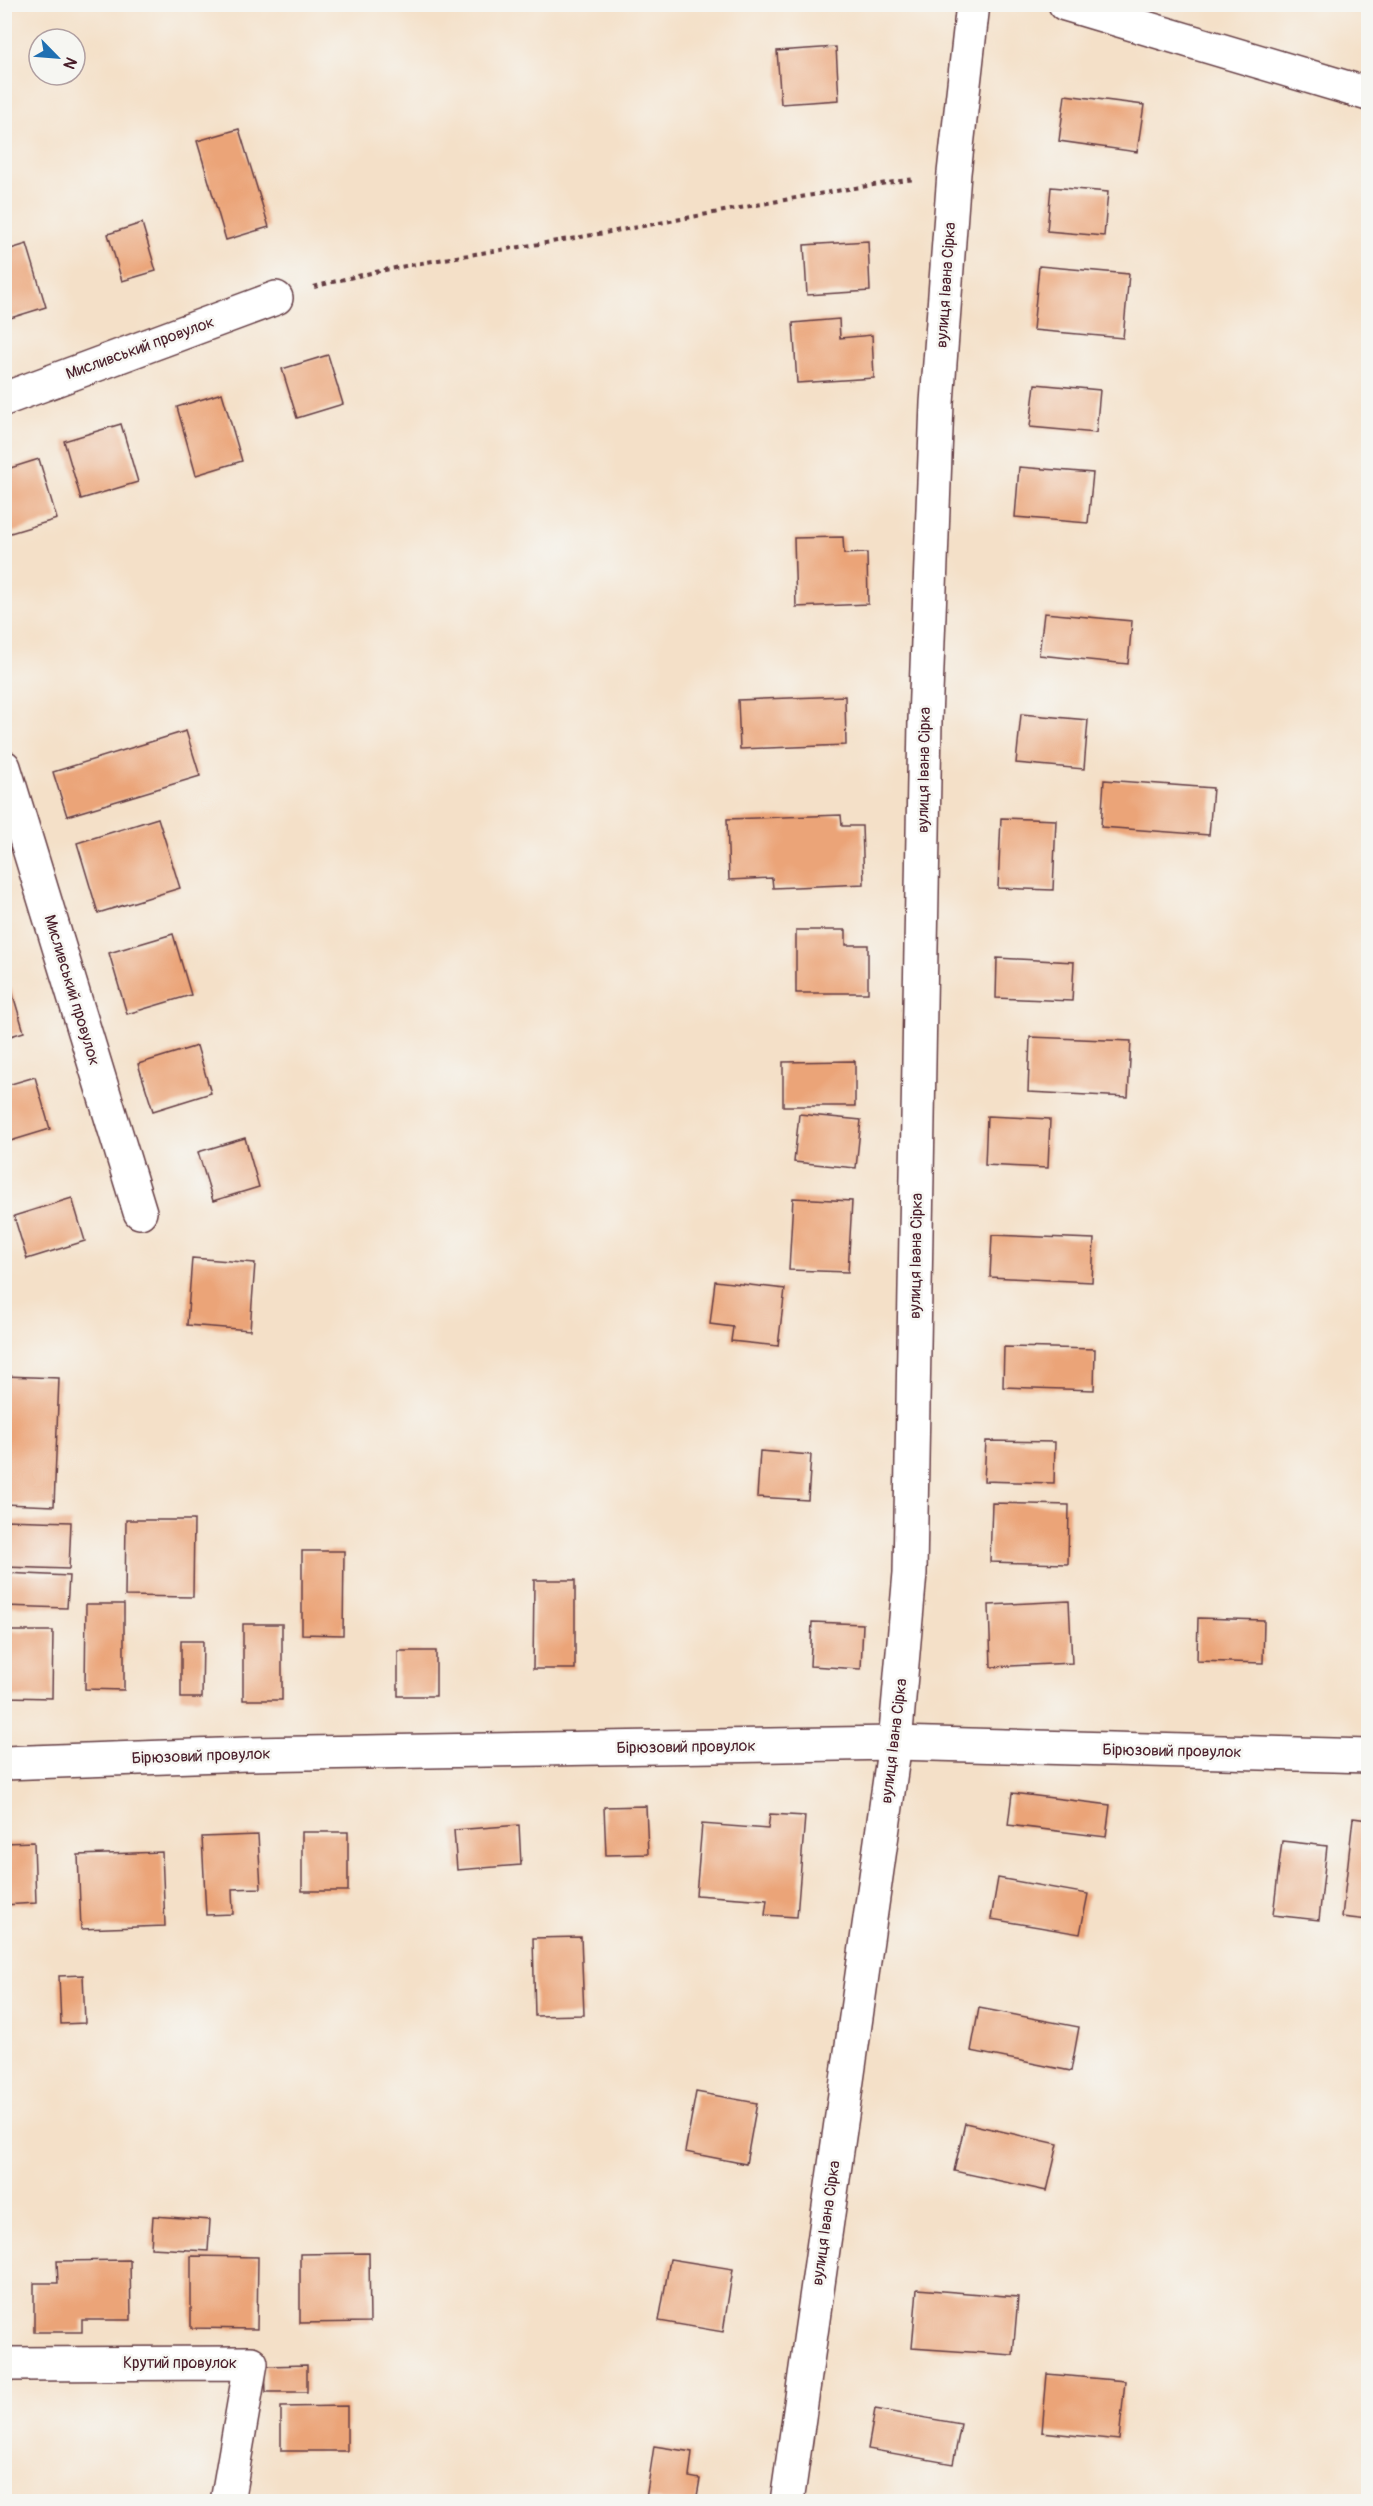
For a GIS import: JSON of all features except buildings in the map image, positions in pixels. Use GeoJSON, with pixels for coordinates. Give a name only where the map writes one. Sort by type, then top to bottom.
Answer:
{"type":"FeatureCollection","features":[{"type":"Feature","properties":{"kind":"street","name":"вулиця Івана Сірка"},"geometry":{"type":"LineString","coordinates":[[788,2502],[895,1743],[910,1573],[925,732],[933,497],[937,403],[954,173],[973,4]]}},
{"type":"Feature","properties":{"kind":"street"},"geometry":{"type":"LineString","coordinates":[[1065,4],[1368,94]]}},
{"type":"Feature","properties":{"kind":"street","name":"Мисливський провулок"},"geometry":{"type":"LineString","coordinates":[[4,399],[276,298]]}},
{"type":"Feature","properties":{"kind":"street","name":"Мисливський провулок"},"geometry":{"type":"LineString","coordinates":[[4,767],[140,1212]]}},
{"type":"Feature","properties":{"kind":"street","name":"Бірюзовий провулок"},"geometry":{"type":"LineString","coordinates":[[4,1763],[247,1754],[895,1743],[1368,1756]]}},
{"type":"Feature","properties":{"kind":"street","name":"Крутий провулок"},"geometry":{"type":"LineString","coordinates":[[4,2364],[250,2363],[227,2502]]}},
{"type":"Feature","properties":{"kind":"path"},"geometry":{"type":"LineString","coordinates":[[276,298],[324,284],[454,257],[586,236],[853,188],[954,173]]}}]}
